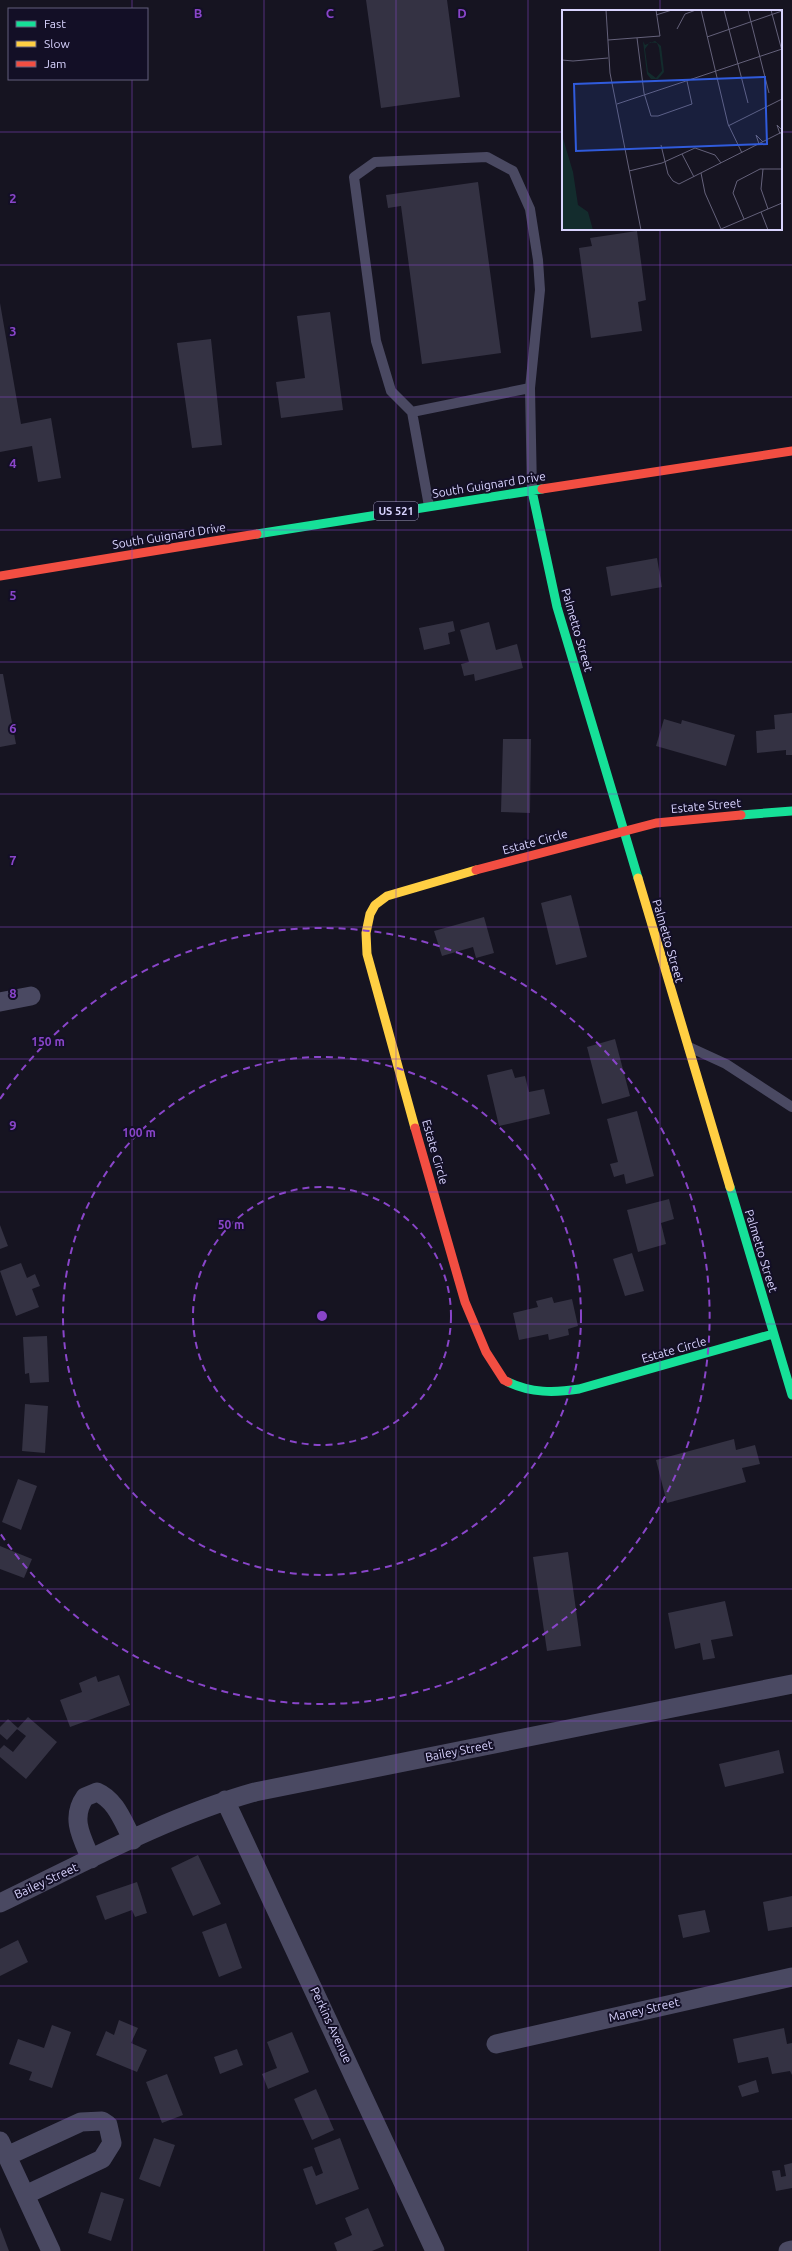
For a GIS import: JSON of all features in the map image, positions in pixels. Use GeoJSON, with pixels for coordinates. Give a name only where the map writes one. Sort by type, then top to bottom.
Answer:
{"type":"FeatureCollection","features":[{"type":"Feature","properties":{"kind":"main road","name":"South Guignard Drive"},"geometry":{"type":"LineString","coordinates":[[0,576],[429,506],[792,451]]}},
{"type":"Feature","properties":{"kind":"main road","name":"Palmetto Street"},"geometry":{"type":"LineString","coordinates":[[532,491],[557,607],[792,1395]]}},
{"type":"Feature","properties":{"kind":"main road","name":"Estate Street"},"geometry":{"type":"LineString","coordinates":[[623,831],[656,823],[792,811]]}},
{"type":"Feature","properties":{"kind":"main road","name":"Estate Circle"},"geometry":{"type":"LineString","coordinates":[[623,831],[392,894],[382,898],[374,908],[369,920],[365,932],[371,973],[465,1302],[486,1352],[496,1369],[504,1380],[524,1390],[562,1392],[579,1389],[773,1334]]}},
{"type":"Feature","properties":{"kind":"street"},"geometry":{"type":"LineString","coordinates":[[0,1002],[31,996]]}},
{"type":"Feature","properties":{"kind":"street","name":"Bailey Street"},"geometry":{"type":"LineString","coordinates":[[0,1903],[133,1840],[225,1800],[271,1789],[792,1684]]}},
{"type":"Feature","properties":{"kind":"street","name":"Bailey Street"},"geometry":{"type":"LineString","coordinates":[[92,1859],[78,1823],[78,1810],[85,1797],[97,1792],[107,1796],[133,1840]]}},
{"type":"Feature","properties":{"kind":"street","name":"Perkins Avenue"},"geometry":{"type":"LineString","coordinates":[[225,1800],[435,2251]]}},
{"type":"Feature","properties":{"kind":"street","name":"Maney Street"},"geometry":{"type":"LineString","coordinates":[[496,2044],[792,1977]]}},
{"type":"Feature","properties":{"kind":"street"},"geometry":{"type":"LineString","coordinates":[[25,2195],[102,2159],[112,2143],[108,2125],[102,2121],[81,2122],[4,2149],[25,2195],[51,2251]]}},
{"type":"Feature","properties":{"kind":"street"},"geometry":{"type":"LineString","coordinates":[[788,2251],[792,2250]]}},
{"type":"Feature","properties":{"kind":"lane"},"geometry":{"type":"LineString","coordinates":[[429,506],[412,412],[391,391],[376,341],[354,177],[376,162],[487,157],[513,171],[530,209],[538,260],[540,290],[530,388],[532,491]]}},
{"type":"Feature","properties":{"kind":"lane"},"geometry":{"type":"LineString","coordinates":[[412,412],[530,388]]}},
{"type":"Feature","properties":{"kind":"lane"},"geometry":{"type":"LineString","coordinates":[[687,1046],[726,1064],[792,1107]]}},
{"type":"Feature","properties":{"kind":"building"},"geometry":{"type":"Polygon","coordinates":[[[366,0],[447,0],[460,97],[381,108],[366,0]]]}},
{"type":"Feature","properties":{"kind":"building"},"geometry":{"type":"Polygon","coordinates":[[[478,182],[501,353],[422,364],[401,206],[388,208],[386,195],[478,182]]]}},
{"type":"Feature","properties":{"kind":"building"},"geometry":{"type":"Polygon","coordinates":[[[637,231],[646,300],[638,302],[642,331],[591,338],[579,248],[592,246],[590,238],[637,231]]]}},
{"type":"Feature","properties":{"kind":"building"},"geometry":{"type":"Polygon","coordinates":[[[0,303],[21,424],[51,418],[61,478],[38,482],[32,446],[0,452],[0,303]]]}},
{"type":"Feature","properties":{"kind":"building"},"geometry":{"type":"Polygon","coordinates":[[[330,312],[343,410],[281,418],[276,382],[305,378],[297,316],[330,312]]]}},
{"type":"Feature","properties":{"kind":"building"},"geometry":{"type":"Polygon","coordinates":[[[211,339],[222,445],[192,448],[177,343],[211,339]]]}},
{"type":"Feature","properties":{"kind":"building"},"geometry":{"type":"Polygon","coordinates":[[[657,558],[662,587],[611,596],[606,567],[657,558]]]}},
{"type":"Feature","properties":{"kind":"building"},"geometry":{"type":"Polygon","coordinates":[[[453,621],[455,631],[448,633],[450,644],[424,650],[419,628],[453,621]]]}},
{"type":"Feature","properties":{"kind":"building"},"geometry":{"type":"Polygon","coordinates":[[[489,622],[496,650],[517,644],[523,668],[475,681],[474,674],[464,676],[461,664],[469,662],[460,630],[489,622]]]}},
{"type":"Feature","properties":{"kind":"building"},"geometry":{"type":"Polygon","coordinates":[[[0,674],[3,674],[16,744],[0,747],[0,674]]]}},
{"type":"Feature","properties":{"kind":"building"},"geometry":{"type":"Polygon","coordinates":[[[792,713],[792,755],[786,755],[786,750],[757,753],[756,731],[775,729],[774,715],[792,713]]]}},
{"type":"Feature","properties":{"kind":"building"},"geometry":{"type":"Polygon","coordinates":[[[664,719],[681,724],[682,720],[735,735],[726,766],[656,746],[664,719]]]}},
{"type":"Feature","properties":{"kind":"building"},"geometry":{"type":"Polygon","coordinates":[[[503,739],[531,739],[530,813],[501,812],[503,739]]]}},
{"type":"Feature","properties":{"kind":"building"},"geometry":{"type":"Polygon","coordinates":[[[571,895],[587,957],[556,965],[541,903],[571,895]]]}},
{"type":"Feature","properties":{"kind":"building"},"geometry":{"type":"Polygon","coordinates":[[[484,917],[494,953],[476,958],[473,947],[442,956],[434,931],[484,917]]]}},
{"type":"Feature","properties":{"kind":"building"},"geometry":{"type":"Polygon","coordinates":[[[615,1039],[630,1096],[602,1104],[587,1047],[615,1039]]]}},
{"type":"Feature","properties":{"kind":"building"},"geometry":{"type":"Polygon","coordinates":[[[512,1069],[515,1078],[525,1076],[529,1092],[544,1089],[550,1114],[499,1126],[487,1075],[512,1069]]]}},
{"type":"Feature","properties":{"kind":"building"},"geometry":{"type":"Polygon","coordinates":[[[637,1111],[654,1176],[626,1184],[624,1174],[614,1177],[610,1164],[618,1162],[607,1119],[637,1111]]]}},
{"type":"Feature","properties":{"kind":"building"},"geometry":{"type":"Polygon","coordinates":[[[669,1199],[674,1219],[661,1223],[666,1244],[638,1252],[627,1210],[669,1199]]]}},
{"type":"Feature","properties":{"kind":"building"},"geometry":{"type":"Polygon","coordinates":[[[0,1225],[8,1246],[0,1249],[0,1225]]]}},
{"type":"Feature","properties":{"kind":"building"},"geometry":{"type":"Polygon","coordinates":[[[632,1253],[644,1291],[625,1296],[613,1259],[632,1253]]]}},
{"type":"Feature","properties":{"kind":"building"},"geometry":{"type":"Polygon","coordinates":[[[21,1263],[27,1278],[35,1274],[40,1286],[32,1289],[39,1307],[16,1316],[0,1271],[21,1263]]]}},
{"type":"Feature","properties":{"kind":"building"},"geometry":{"type":"Polygon","coordinates":[[[552,1297],[554,1303],[572,1299],[578,1326],[568,1329],[569,1335],[549,1340],[548,1334],[519,1340],[513,1313],[538,1307],[536,1301],[552,1297]]]}},
{"type":"Feature","properties":{"kind":"building"},"geometry":{"type":"Polygon","coordinates":[[[47,1336],[49,1382],[30,1383],[29,1373],[25,1374],[23,1337],[47,1336]]]}},
{"type":"Feature","properties":{"kind":"building"},"geometry":{"type":"Polygon","coordinates":[[[25,1404],[48,1406],[45,1453],[22,1451],[25,1404]]]}},
{"type":"Feature","properties":{"kind":"building"},"geometry":{"type":"Polygon","coordinates":[[[734,1439],[736,1450],[755,1445],[760,1464],[742,1468],[746,1482],[667,1503],[656,1460],[734,1439]]]}},
{"type":"Feature","properties":{"kind":"building"},"geometry":{"type":"Polygon","coordinates":[[[18,1479],[37,1486],[21,1530],[2,1522],[18,1479]]]}},
{"type":"Feature","properties":{"kind":"building"},"geometry":{"type":"Polygon","coordinates":[[[0,1546],[32,1559],[24,1578],[0,1569],[0,1546]]]}},
{"type":"Feature","properties":{"kind":"building"},"geometry":{"type":"Polygon","coordinates":[[[568,1552],[581,1646],[547,1651],[533,1557],[568,1552]]]}},
{"type":"Feature","properties":{"kind":"building"},"geometry":{"type":"Polygon","coordinates":[[[725,1601],[733,1636],[711,1640],[715,1658],[703,1660],[700,1643],[675,1649],[668,1613],[725,1601]]]}},
{"type":"Feature","properties":{"kind":"building"},"geometry":{"type":"Polygon","coordinates":[[[119,1675],[130,1705],[70,1727],[60,1700],[82,1692],[79,1683],[96,1676],[98,1682],[119,1675]]]}},
{"type":"Feature","properties":{"kind":"building"},"geometry":{"type":"Polygon","coordinates":[[[28,1717],[57,1742],[26,1779],[0,1757],[0,1749],[4,1745],[13,1752],[26,1736],[17,1729],[28,1717]]]}},
{"type":"Feature","properties":{"kind":"building"},"geometry":{"type":"Polygon","coordinates":[[[8,1719],[18,1728],[7,1740],[0,1734],[0,1727],[8,1719]]]}},
{"type":"Feature","properties":{"kind":"building"},"geometry":{"type":"Polygon","coordinates":[[[779,1750],[784,1773],[725,1787],[719,1764],[779,1750]]]}},
{"type":"Feature","properties":{"kind":"building"},"geometry":{"type":"Polygon","coordinates":[[[198,1855],[221,1904],[193,1916],[171,1868],[198,1855]]]}},
{"type":"Feature","properties":{"kind":"building"},"geometry":{"type":"Polygon","coordinates":[[[137,1882],[147,1913],[135,1917],[132,1910],[105,1920],[96,1896],[137,1882]]]}},
{"type":"Feature","properties":{"kind":"building"},"geometry":{"type":"Polygon","coordinates":[[[792,1896],[792,1927],[768,1931],[763,1902],[792,1896]]]}},
{"type":"Feature","properties":{"kind":"building"},"geometry":{"type":"Polygon","coordinates":[[[705,1910],[710,1932],[683,1938],[678,1915],[705,1910]]]}},
{"type":"Feature","properties":{"kind":"building"},"geometry":{"type":"Polygon","coordinates":[[[226,1923],[242,1968],[219,1977],[202,1932],[226,1923]]]}},
{"type":"Feature","properties":{"kind":"building"},"geometry":{"type":"Polygon","coordinates":[[[18,1940],[28,1962],[0,1976],[0,1949],[18,1940]]]}},
{"type":"Feature","properties":{"kind":"building"},"geometry":{"type":"Polygon","coordinates":[[[119,2020],[138,2028],[131,2043],[147,2050],[137,2072],[96,2055],[106,2031],[114,2035],[119,2020]]]}},
{"type":"Feature","properties":{"kind":"building"},"geometry":{"type":"Polygon","coordinates":[[[52,2025],[71,2032],[52,2088],[29,2080],[32,2072],[9,2064],[18,2039],[44,2048],[52,2025]]]}},
{"type":"Feature","properties":{"kind":"building"},"geometry":{"type":"Polygon","coordinates":[[[784,2028],[787,2044],[792,2043],[792,2075],[790,2071],[772,2074],[768,2057],[738,2063],[733,2039],[784,2028]]]}},
{"type":"Feature","properties":{"kind":"building"},"geometry":{"type":"Polygon","coordinates":[[[292,2032],[309,2072],[268,2089],[262,2074],[277,2068],[267,2042],[292,2032]]]}},
{"type":"Feature","properties":{"kind":"building"},"geometry":{"type":"Polygon","coordinates":[[[237,2049],[243,2065],[220,2074],[214,2057],[237,2049]]]}},
{"type":"Feature","properties":{"kind":"building"},"geometry":{"type":"Polygon","coordinates":[[[167,2074],[183,2115],[162,2123],[146,2082],[167,2074]]]}},
{"type":"Feature","properties":{"kind":"building"},"geometry":{"type":"Polygon","coordinates":[[[756,2080],[759,2092],[742,2097],[738,2086],[756,2080]]]}},
{"type":"Feature","properties":{"kind":"building"},"geometry":{"type":"Polygon","coordinates":[[[316,2089],[334,2130],[312,2140],[294,2099],[316,2089]]]}},
{"type":"Feature","properties":{"kind":"building"},"geometry":{"type":"Polygon","coordinates":[[[154,2138],[175,2145],[160,2187],[139,2179],[154,2138]]]}},
{"type":"Feature","properties":{"kind":"building"},"geometry":{"type":"Polygon","coordinates":[[[340,2138],[359,2189],[316,2205],[303,2169],[312,2166],[316,2176],[323,2173],[314,2148],[340,2138]]]}},
{"type":"Feature","properties":{"kind":"building"},"geometry":{"type":"Polygon","coordinates":[[[792,2163],[792,2188],[776,2191],[772,2171],[780,2170],[781,2177],[786,2176],[784,2165],[792,2163]]]}},
{"type":"Feature","properties":{"kind":"building"},"geometry":{"type":"Polygon","coordinates":[[[101,2192],[124,2199],[111,2241],[88,2233],[101,2192]]]}},
{"type":"Feature","properties":{"kind":"building"},"geometry":{"type":"Polygon","coordinates":[[[368,2208],[384,2246],[372,2251],[337,2251],[334,2243],[352,2235],[345,2218],[368,2208]]]}},
{"type":"Feature","properties":{"kind":"building"},"geometry":{"type":"Polygon","coordinates":[[[0,2227],[9,2251],[0,2251],[0,2227]]]}},
{"type":"Feature","properties":{"kind":"traffic: fast"},"geometry":{"type":"LineString","coordinates":[[257,534],[542,489]]}},
{"type":"Feature","properties":{"kind":"traffic: fast"},"geometry":{"type":"LineString","coordinates":[[532,491],[557,607],[638,878]]}},
{"type":"Feature","properties":{"kind":"traffic: fast"},"geometry":{"type":"LineString","coordinates":[[741,815],[792,811]]}},
{"type":"Feature","properties":{"kind":"traffic: fast"},"geometry":{"type":"LineString","coordinates":[[730,1187],[792,1395]]}},
{"type":"Feature","properties":{"kind":"traffic: fast"},"geometry":{"type":"LineString","coordinates":[[508,1382],[517,1386],[543,1391],[579,1389],[773,1334]]}},
{"type":"Feature","properties":{"kind":"traffic: slow"},"geometry":{"type":"LineString","coordinates":[[415,1128],[367,954],[366,933],[370,914],[375,905],[387,896],[476,870]]}},
{"type":"Feature","properties":{"kind":"traffic: slow"},"geometry":{"type":"LineString","coordinates":[[638,878],[730,1187]]}},
{"type":"Feature","properties":{"kind":"traffic: jam"},"geometry":{"type":"LineString","coordinates":[[542,489],[792,451]]}},
{"type":"Feature","properties":{"kind":"traffic: jam"},"geometry":{"type":"LineString","coordinates":[[0,576],[257,534]]}},
{"type":"Feature","properties":{"kind":"traffic: jam"},"geometry":{"type":"LineString","coordinates":[[476,870],[656,823],[741,815]]}},
{"type":"Feature","properties":{"kind":"traffic: jam"},"geometry":{"type":"LineString","coordinates":[[415,1128],[465,1302],[486,1352],[504,1380],[508,1382]]}}]}
